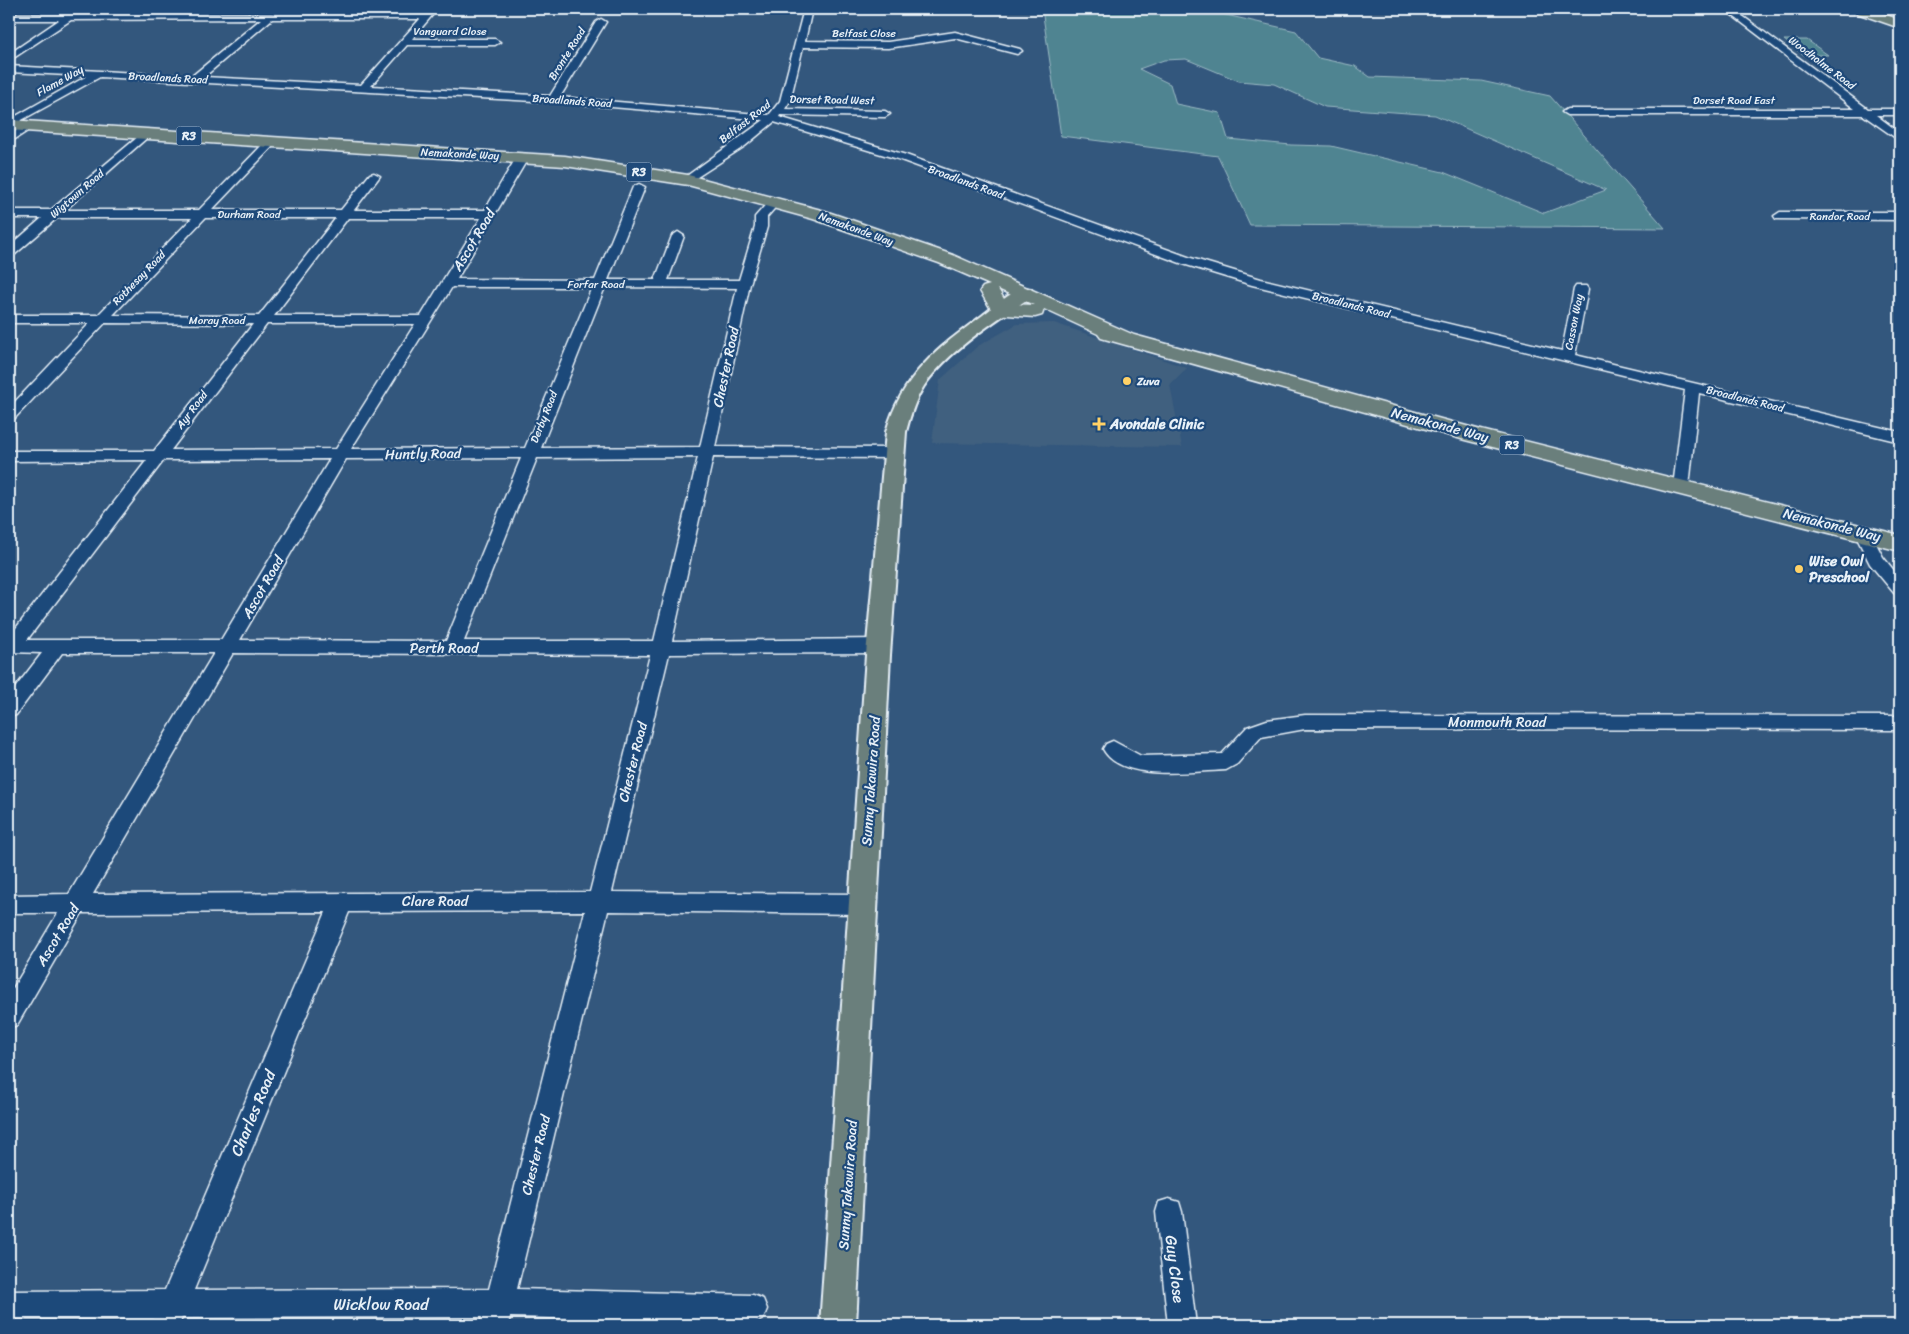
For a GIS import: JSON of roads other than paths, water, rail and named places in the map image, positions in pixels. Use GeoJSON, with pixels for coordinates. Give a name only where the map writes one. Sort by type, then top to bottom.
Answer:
{"type":"FeatureCollection","features":[{"type":"Feature","properties":{"kind":"highway"},"geometry":{"type":"LineString","coordinates":[[1859,9],[1900,24]]}},
{"type":"Feature","properties":{"kind":"highway","name":"Nemakonde Way"},"geometry":{"type":"LineString","coordinates":[[9,125],[522,158],[592,164],[688,180],[774,202],[946,260],[1007,299],[1127,339]]}},
{"type":"Feature","properties":{"kind":"highway","name":"Nemakonde Way"},"geometry":{"type":"LineString","coordinates":[[901,245],[929,262],[1007,299],[1035,311],[1091,330],[1473,434],[1900,543]]}},
{"type":"Feature","properties":{"kind":"main road","name":"Sunny Takawira Road"},"geometry":{"type":"LineString","coordinates":[[838,1325],[855,1080],[862,904],[894,453],[899,416],[913,386],[926,370],[1007,299]]}},
{"type":"Feature","properties":{"kind":"street"},"geometry":{"type":"LineString","coordinates":[[364,88],[434,9]]}},
{"type":"Feature","properties":{"kind":"street","name":"Belfast Road"},"geometry":{"type":"LineString","coordinates":[[688,180],[762,127],[775,115],[785,101],[808,9]]}},
{"type":"Feature","properties":{"kind":"street","name":"Woodholme Road"},"geometry":{"type":"LineString","coordinates":[[1728,9],[1900,138]]}},
{"type":"Feature","properties":{"kind":"street"},"geometry":{"type":"LineString","coordinates":[[9,17],[427,16]]}},
{"type":"Feature","properties":{"kind":"street"},"geometry":{"type":"LineString","coordinates":[[9,58],[69,17]]}},
{"type":"Feature","properties":{"kind":"street"},"geometry":{"type":"LineString","coordinates":[[194,79],[270,17]]}},
{"type":"Feature","properties":{"kind":"street","name":"Bronte Road"},"geometry":{"type":"LineString","coordinates":[[553,99],[601,22]]}},
{"type":"Feature","properties":{"kind":"street","name":"Belfast Close"},"geometry":{"type":"LineString","coordinates":[[798,44],[888,45],[955,35],[1017,50]]}},
{"type":"Feature","properties":{"kind":"street","name":"Vanguard Close"},"geometry":{"type":"LineString","coordinates":[[404,42],[496,42]]}},
{"type":"Feature","properties":{"kind":"street","name":"Broadlands Road"},"geometry":{"type":"LineString","coordinates":[[9,69],[553,99],[775,115],[790,125],[902,157],[1088,227],[1204,266],[1322,298],[1900,437]]}},
{"type":"Feature","properties":{"kind":"street","name":"Flame Way"},"geometry":{"type":"LineString","coordinates":[[9,125],[98,74]]}},
{"type":"Feature","properties":{"kind":"street","name":"Dorset Road East"},"geometry":{"type":"LineString","coordinates":[[1567,112],[1900,112]]}},
{"type":"Feature","properties":{"kind":"street","name":"Dorset Road West"},"geometry":{"type":"LineString","coordinates":[[775,115],[885,114]]}},
{"type":"Feature","properties":{"kind":"street"},"geometry":{"type":"LineString","coordinates":[[9,140],[28,126]]}},
{"type":"Feature","properties":{"kind":"street","name":"Wigtown Road"},"geometry":{"type":"LineString","coordinates":[[9,253],[145,134]]}},
{"type":"Feature","properties":{"kind":"street","name":"Rothesay Road"},"geometry":{"type":"LineString","coordinates":[[9,416],[200,214],[271,142]]}},
{"type":"Feature","properties":{"kind":"street","name":"Ascot Road"},"geometry":{"type":"LineString","coordinates":[[9,1018],[340,455],[448,283],[522,158]]}},
{"type":"Feature","properties":{"kind":"street","name":"Ayr Road"},"geometry":{"type":"LineString","coordinates":[[10,646],[374,176]]}},
{"type":"Feature","properties":{"kind":"street","name":"Derby Road"},"geometry":{"type":"LineString","coordinates":[[452,648],[529,453],[639,187]]}},
{"type":"Feature","properties":{"kind":"street","name":"Chester Road"},"geometry":{"type":"LineString","coordinates":[[497,1314],[661,648],[744,284],[761,227],[761,217],[774,202]]}},
{"type":"Feature","properties":{"kind":"street","name":"Durham Road"},"geometry":{"type":"LineString","coordinates":[[9,214],[490,214]]}},
{"type":"Feature","properties":{"kind":"street","name":"Randor Road"},"geometry":{"type":"LineString","coordinates":[[1780,216],[1900,216]]}},
{"type":"Feature","properties":{"kind":"street"},"geometry":{"type":"LineString","coordinates":[[660,284],[678,236]]}},
{"type":"Feature","properties":{"kind":"street","name":"Forfar Road"},"geometry":{"type":"LineString","coordinates":[[448,283],[744,284]]}},
{"type":"Feature","properties":{"kind":"street","name":"Casson Way"},"geometry":{"type":"LineString","coordinates":[[1568,356],[1581,289]]}},
{"type":"Feature","properties":{"kind":"street","name":"Moray Road"},"geometry":{"type":"LineString","coordinates":[[9,319],[424,320]]}},
{"type":"Feature","properties":{"kind":"street"},"geometry":{"type":"LineString","coordinates":[[1681,487],[1693,386]]}},
{"type":"Feature","properties":{"kind":"street","name":"Huntly Road"},"geometry":{"type":"LineString","coordinates":[[9,456],[707,452],[894,453]]}},
{"type":"Feature","properties":{"kind":"street"},"geometry":{"type":"LineString","coordinates":[[1862,532],[1876,560],[1900,589]]}},
{"type":"Feature","properties":{"kind":"street","name":"Perth Road"},"geometry":{"type":"LineString","coordinates":[[10,646],[661,648],[880,646]]}},
{"type":"Feature","properties":{"kind":"street"},"geometry":{"type":"LineString","coordinates":[[9,710],[56,647]]}},
{"type":"Feature","properties":{"kind":"street","name":"Monmouth Road"},"geometry":{"type":"LineString","coordinates":[[1113,749],[1131,761],[1141,764],[1226,762],[1235,756],[1252,733],[1278,726],[1305,722],[1900,723]]}},
{"type":"Feature","properties":{"kind":"street","name":"Clare Road"},"geometry":{"type":"LineString","coordinates":[[9,904],[598,901],[862,904]]}},
{"type":"Feature","properties":{"kind":"street","name":"Charles Road"},"geometry":{"type":"LineString","coordinates":[[169,1315],[342,902]]}},
{"type":"Feature","properties":{"kind":"street","name":"Guy Close"},"geometry":{"type":"LineString","coordinates":[[1168,1212],[1182,1325]]}},
{"type":"Feature","properties":{"kind":"street","name":"Wicklow Road"},"geometry":{"type":"LineString","coordinates":[[9,1305],[169,1315],[737,1314]]}},
{"type":"Feature","properties":{"kind":"place","name":"Zuva"},"geometry":{"type":"Point","coordinates":[1127,381]}},
{"type":"Feature","properties":{"kind":"place","name":"Avondale Clinic"},"geometry":{"type":"Point","coordinates":[1099,424]}},
{"type":"Feature","properties":{"kind":"place","name":"Wise Owl Preschool"},"geometry":{"type":"Point","coordinates":[1799,569]}}]}
